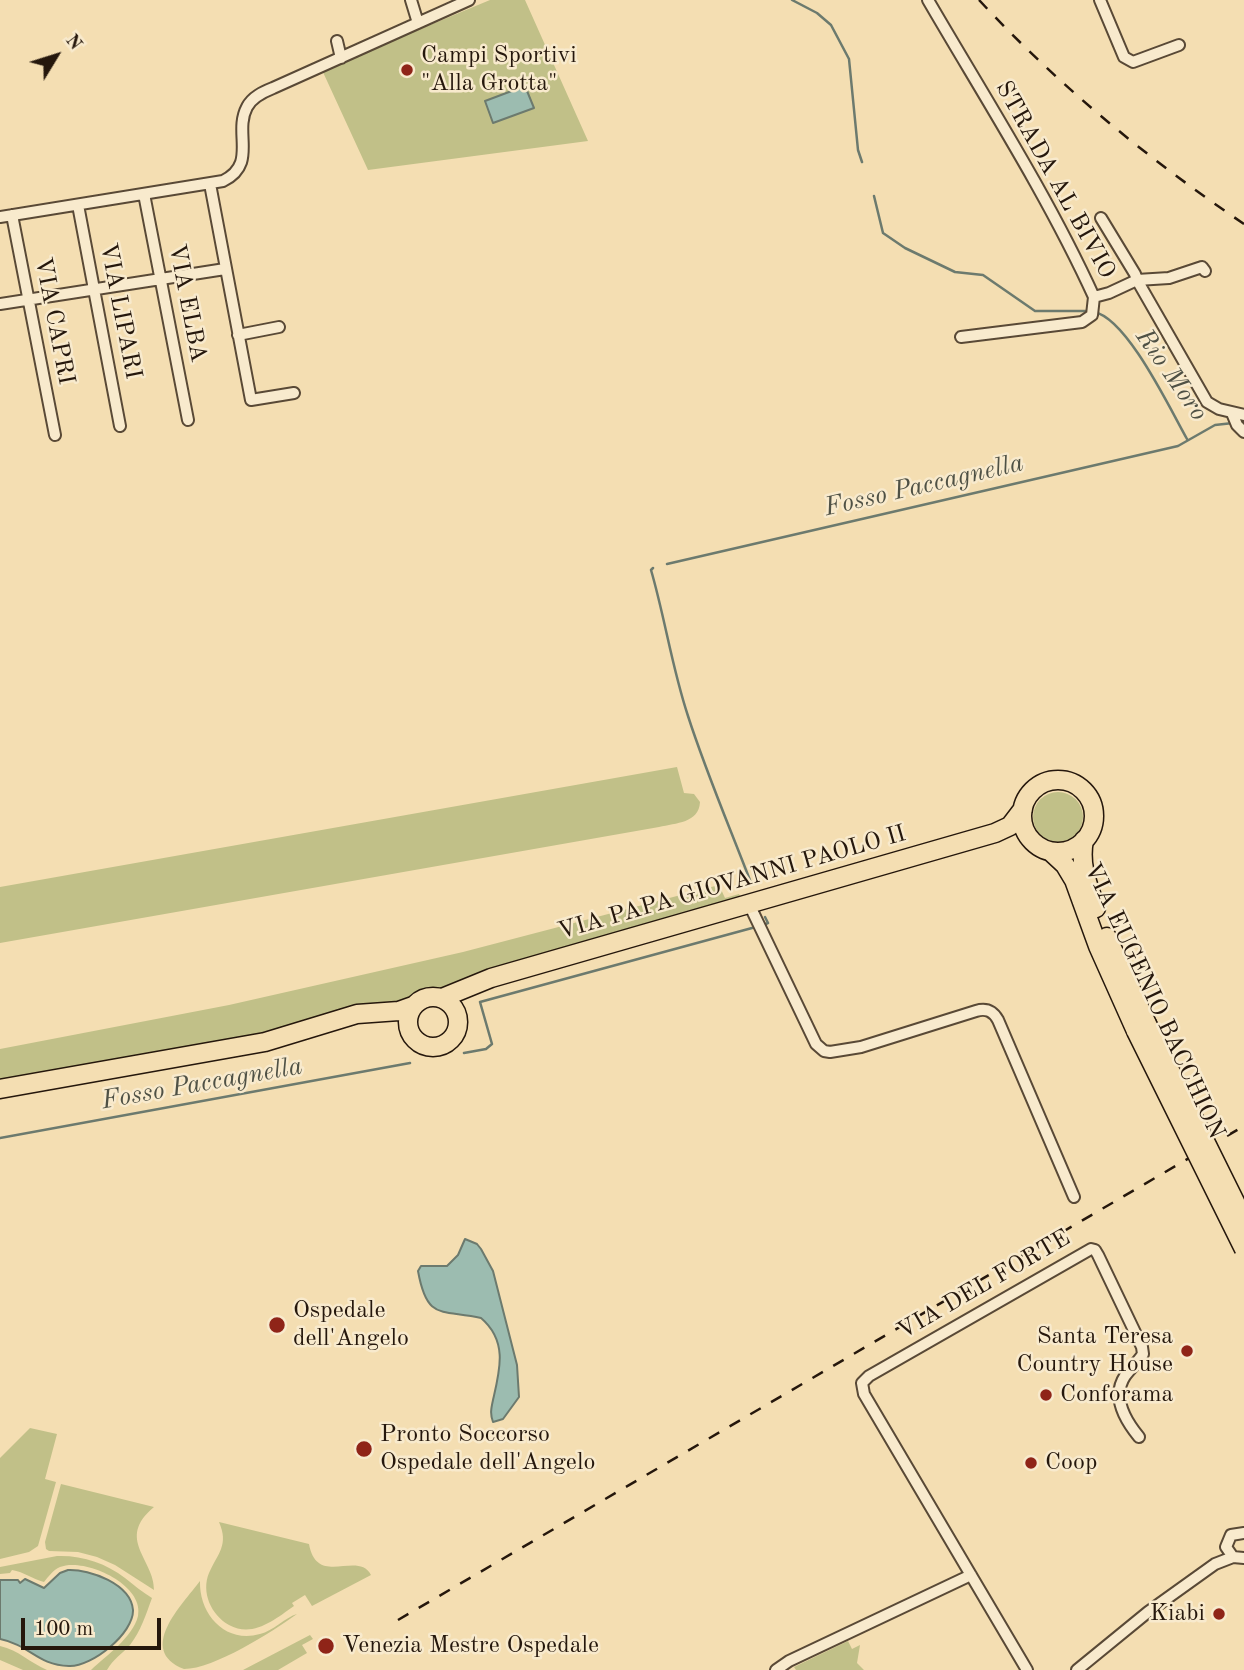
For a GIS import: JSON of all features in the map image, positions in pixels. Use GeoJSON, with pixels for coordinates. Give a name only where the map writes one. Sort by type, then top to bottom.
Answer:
{"type":"FeatureCollection","features":[{"type":"Feature","properties":{"kind":"main road"},"geometry":{"type":"LineString","coordinates":[[1056,780],[1072,783],[1086,795],[1093,808],[1093,822],[1084,841],[1070,850],[1051,852],[1032,841],[1024,827],[1023,809],[1031,793],[1042,784],[1056,780]]}},
{"type":"Feature","properties":{"kind":"main road","name":"VIA PAPA GIOVANNI PAOLO II"},"geometry":{"type":"LineString","coordinates":[[442,998],[482,981],[995,833],[1010,825],[1023,809]]}},
{"type":"Feature","properties":{"kind":"main road","name":"VIA PAPA GIOVANNI PAOLO II"},"geometry":{"type":"LineString","coordinates":[[995,833],[1010,834],[1032,841]]}},
{"type":"Feature","properties":{"kind":"main road","name":"VIA EUGENIO BACCHION"},"geometry":{"type":"LineString","coordinates":[[1084,841],[1082,866],[1142,1028],[1244,1249]]}},
{"type":"Feature","properties":{"kind":"main road","name":"VIA EUGENIO BACCHION"},"geometry":{"type":"LineString","coordinates":[[1051,852],[1065,865],[1074,880],[1098,946],[1244,1220]]}},
{"type":"Feature","properties":{"kind":"main road"},"geometry":{"type":"LineString","coordinates":[[383,1012],[395,1016],[414,1040],[422,1045],[439,1047],[450,1041],[455,1034],[462,1000],[482,981]]}},
{"type":"Feature","properties":{"kind":"main road"},"geometry":{"type":"LineString","coordinates":[[0,1089],[265,1042],[358,1014],[404,1010],[428,997],[442,998],[451,1004],[457,1016]]}},
{"type":"Feature","properties":{"kind":"main road"},"geometry":{"type":"LineString","coordinates":[[408,1030],[408,1016],[413,1006]]}},
{"type":"Feature","properties":{"kind":"street"},"geometry":{"type":"LineString","coordinates":[[411,0],[418,23]]}},
{"type":"Feature","properties":{"kind":"street"},"geometry":{"type":"LineString","coordinates":[[6,216],[210,184],[229,178],[240,165],[243,156],[244,115],[250,102],[262,93],[469,0]]}},
{"type":"Feature","properties":{"kind":"street","name":"STRADA AL BIVIO"},"geometry":{"type":"LineString","coordinates":[[928,0],[1040,191],[1075,256],[1093,306],[1109,293],[1137,280],[1203,397],[1238,420]]}},
{"type":"Feature","properties":{"kind":"street"},"geometry":{"type":"LineString","coordinates":[[1100,0],[1124,57],[1133,62],[1179,45]]}},
{"type":"Feature","properties":{"kind":"street"},"geometry":{"type":"LineString","coordinates":[[337,41],[341,58]]}},
{"type":"Feature","properties":{"kind":"street"},"geometry":{"type":"LineString","coordinates":[[210,184],[251,400],[294,393]]}},
{"type":"Feature","properties":{"kind":"street","name":"VIA ELBA"},"geometry":{"type":"LineString","coordinates":[[144,194],[188,421]]}},
{"type":"Feature","properties":{"kind":"street","name":"VIA LIPARI"},"geometry":{"type":"LineString","coordinates":[[78,205],[120,426]]}},
{"type":"Feature","properties":{"kind":"street","name":"VIA CAPRI"},"geometry":{"type":"LineString","coordinates":[[6,216],[28,300],[55,435]]}},
{"type":"Feature","properties":{"kind":"street"},"geometry":{"type":"LineString","coordinates":[[1101,218],[1137,280],[1169,278],[1202,267],[1205,271]]}},
{"type":"Feature","properties":{"kind":"street"},"geometry":{"type":"LineString","coordinates":[[0,303],[225,269]]}},
{"type":"Feature","properties":{"kind":"street"},"geometry":{"type":"LineString","coordinates":[[961,337],[1083,322],[1093,306]]}},
{"type":"Feature","properties":{"kind":"street"},"geometry":{"type":"LineString","coordinates":[[238,335],[279,327]]}},
{"type":"Feature","properties":{"kind":"street","name":"VIA DEL FORTE"},"geometry":{"type":"LineString","coordinates":[[749,904],[816,1044],[824,1051],[861,1047],[976,1011],[992,1012],[998,1020],[1074,1197]]}},
{"type":"Feature","properties":{"kind":"street","name":"VIA DEL FORTE"},"geometry":{"type":"LineString","coordinates":[[971,1574],[861,1386],[869,1376],[1091,1249],[1098,1255],[1142,1347],[1143,1354],[1126,1376],[1118,1395],[1121,1406],[1139,1437]]}},
{"type":"Feature","properties":{"kind":"street"},"geometry":{"type":"LineString","coordinates":[[1215,1564],[1231,1535],[1244,1533]]}},
{"type":"Feature","properties":{"kind":"street"},"geometry":{"type":"LineString","coordinates":[[1226,1547],[1238,1558]]}},
{"type":"Feature","properties":{"kind":"street"},"geometry":{"type":"LineString","coordinates":[[1077,1670],[1130,1625],[1215,1564],[1238,1558]]}},
{"type":"Feature","properties":{"kind":"street"},"geometry":{"type":"LineString","coordinates":[[776,1670],[789,1661],[971,1574],[1027,1670]]}},
{"type":"Feature","properties":{"kind":"shaded area"},"geometry":{"type":"Polygon","coordinates":[[[490,0],[525,0],[588,141],[368,170],[322,70],[490,0]]]}},
{"type":"Feature","properties":{"kind":"shaded area"},"geometry":{"type":"Polygon","coordinates":[[[525,86],[534,108],[493,123],[485,101],[525,86]]]}},
{"type":"Feature","properties":{"kind":"shaded area"},"geometry":{"type":"Polygon","coordinates":[[[677,767],[684,793],[694,794],[700,802],[696,814],[679,823],[0,943],[0,887],[677,767]]]}},
{"type":"Feature","properties":{"kind":"shaded area"},"geometry":{"type":"Polygon","coordinates":[[[1058,792],[1076,799],[1083,817],[1076,835],[1058,842],[1040,835],[1033,817],[1040,799],[1058,792]]]}},
{"type":"Feature","properties":{"kind":"shaded area"},"geometry":{"type":"Polygon","coordinates":[[[719,885],[725,898],[739,894],[741,898],[474,975],[442,993],[425,994],[411,1003],[251,1035],[0,1079],[0,1049],[229,1005],[463,952],[719,885]]]}},
{"type":"Feature","properties":{"kind":"shaded area"},"geometry":{"type":"Polygon","coordinates":[[[465,1239],[477,1244],[493,1271],[517,1365],[519,1397],[503,1419],[493,1422],[491,1409],[500,1356],[495,1336],[481,1318],[438,1310],[431,1305],[426,1298],[418,1271],[421,1266],[447,1266],[458,1255],[465,1239]]]}},
{"type":"Feature","properties":{"kind":"shaded area"},"geometry":{"type":"Polygon","coordinates":[[[30,1428],[57,1434],[45,1479],[56,1482],[38,1546],[29,1552],[0,1559],[0,1458],[30,1428]]]}},
{"type":"Feature","properties":{"kind":"shaded area"},"geometry":{"type":"Polygon","coordinates":[[[61,1484],[154,1507],[143,1519],[137,1539],[153,1579],[154,1590],[97,1557],[46,1549],[45,1542],[61,1484]]]}},
{"type":"Feature","properties":{"kind":"shaded area"},"geometry":{"type":"Polygon","coordinates":[[[219,1522],[309,1544],[313,1557],[320,1564],[329,1567],[357,1566],[365,1568],[371,1575],[312,1606],[305,1595],[292,1603],[294,1606],[263,1626],[246,1629],[229,1625],[213,1609],[206,1588],[209,1573],[223,1543],[219,1522]]]}},
{"type":"Feature","properties":{"kind":"shaded area"},"geometry":{"type":"Polygon","coordinates":[[[57,1556],[75,1557],[101,1564],[152,1598],[134,1640],[107,1670],[91,1670],[125,1639],[138,1616],[138,1605],[123,1584],[98,1570],[84,1566],[60,1567],[44,1582],[12,1570],[10,1573],[0,1574],[0,1567],[57,1556]]]}},
{"type":"Feature","properties":{"kind":"shaded area"},"geometry":{"type":"Polygon","coordinates":[[[68,1570],[98,1575],[117,1586],[131,1601],[131,1619],[119,1638],[100,1655],[69,1666],[41,1659],[0,1639],[0,1580],[18,1580],[20,1583],[25,1579],[44,1588],[60,1573],[68,1570]]]}},
{"type":"Feature","properties":{"kind":"shaded area"},"geometry":{"type":"Polygon","coordinates":[[[200,1581],[204,1605],[209,1615],[216,1624],[236,1635],[260,1634],[297,1614],[226,1656],[211,1663],[184,1669],[170,1661],[164,1651],[163,1639],[174,1614],[200,1581]]]}},
{"type":"Feature","properties":{"kind":"shaded area"},"geometry":{"type":"Polygon","coordinates":[[[310,1635],[313,1639],[302,1645],[307,1653],[278,1670],[243,1670],[310,1635]]]}},
{"type":"Feature","properties":{"kind":"shaded area"},"geometry":{"type":"Polygon","coordinates":[[[848,1641],[852,1649],[860,1645],[857,1663],[864,1670],[796,1670],[794,1667],[848,1641]]]}},
{"type":"Feature","properties":{"kind":"shaded area"},"geometry":{"type":"Polygon","coordinates":[[[0,1646],[13,1650],[47,1670],[23,1670],[0,1660],[0,1646]]]}},
{"type":"Feature","properties":{"kind":"waterway","name":"Rio Moro"},"geometry":{"type":"LineString","coordinates":[[792,0],[817,13],[831,25],[849,59],[858,150],[862,162]]}},
{"type":"Feature","properties":{"kind":"waterway","name":"Rio Moro"},"geometry":{"type":"LineString","coordinates":[[874,196],[883,233],[905,248],[955,272],[983,275],[1035,311],[1087,311]]}},
{"type":"Feature","properties":{"kind":"waterway","name":"Rio Moro"},"geometry":{"type":"LineString","coordinates":[[1094,312],[1107,318],[1120,330],[1147,366],[1187,439]]}},
{"type":"Feature","properties":{"kind":"waterway","name":"Fosso Paccagnella"},"geometry":{"type":"LineString","coordinates":[[667,564],[1178,446],[1215,425],[1233,423]]}},
{"type":"Feature","properties":{"kind":"waterway","name":"Fosso Paccagnella"},"geometry":{"type":"LineString","coordinates":[[653,568],[651,570],[677,680],[688,716],[751,883]]}},
{"type":"Feature","properties":{"kind":"waterway","name":"Fosso Paccagnella"},"geometry":{"type":"LineString","coordinates":[[763,925],[768,923],[765,917]]}},
{"type":"Feature","properties":{"kind":"waterway","name":"Fosso Paccagnella"},"geometry":{"type":"LineString","coordinates":[[464,1053],[486,1049],[492,1044],[480,1002],[752,928]]}},
{"type":"Feature","properties":{"kind":"waterway","name":"Fosso Paccagnella"},"geometry":{"type":"LineString","coordinates":[[0,1138],[410,1063]]}},
{"type":"Feature","properties":{"kind":"railway"},"geometry":{"type":"LineString","coordinates":[[979,0],[1040,62],[1105,119],[1173,174],[1244,224]]}},
{"type":"Feature","properties":{"kind":"railway"},"geometry":{"type":"LineString","coordinates":[[398,1620],[1244,1126]]}},
{"type":"Feature","properties":{"kind":"place","name":"Campi Sportivi \"Alla Grotta\""},"geometry":{"type":"Point","coordinates":[407,70]}},
{"type":"Feature","properties":{"kind":"place","name":"Ospedale dell'Angelo"},"geometry":{"type":"Point","coordinates":[277,1325]}},
{"type":"Feature","properties":{"kind":"place","name":"Santa Teresa Country House"},"geometry":{"type":"Point","coordinates":[1187,1351]}},
{"type":"Feature","properties":{"kind":"place","name":"Conforama"},"geometry":{"type":"Point","coordinates":[1046,1395]}},
{"type":"Feature","properties":{"kind":"place","name":"Pronto Soccorso Ospedale dell'Angelo"},"geometry":{"type":"Point","coordinates":[364,1449]}},
{"type":"Feature","properties":{"kind":"place","name":"Coop"},"geometry":{"type":"Point","coordinates":[1031,1463]}},
{"type":"Feature","properties":{"kind":"place","name":"Kiabi"},"geometry":{"type":"Point","coordinates":[1219,1614]}},
{"type":"Feature","properties":{"kind":"place","name":"Venezia Mestre Ospedale"},"geometry":{"type":"Point","coordinates":[326,1646]}}]}
